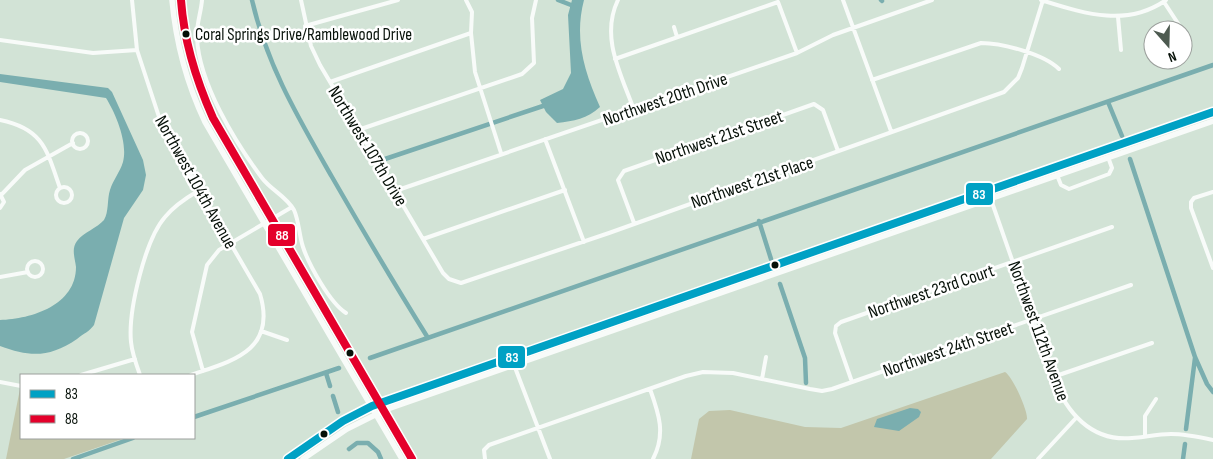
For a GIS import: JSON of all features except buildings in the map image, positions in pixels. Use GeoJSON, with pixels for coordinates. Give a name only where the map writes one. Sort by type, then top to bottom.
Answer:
{"type":"FeatureCollection","features":[{"type":"Feature","properties":{"kind":"main road"},"geometry":{"type":"LineString","coordinates":[[172,0],[178,47],[194,98],[205,122],[377,413],[402,459]]}},
{"type":"Feature","properties":{"kind":"main road"},"geometry":{"type":"LineString","coordinates":[[181,0],[186,45],[202,95],[213,118],[412,459]]}},
{"type":"Feature","properties":{"kind":"main road"},"geometry":{"type":"LineString","coordinates":[[288,459],[343,421],[372,406],[1213,112]]}},
{"type":"Feature","properties":{"kind":"main road"},"geometry":{"type":"LineString","coordinates":[[303,459],[347,429],[385,410],[1213,121]]}},
{"type":"Feature","properties":{"kind":"street","name":"Northwest 104th Avenue"},"geometry":{"type":"LineString","coordinates":[[132,0],[137,50],[162,126],[198,191],[260,294],[264,306],[261,331]]}},
{"type":"Feature","properties":{"kind":"street"},"geometry":{"type":"LineString","coordinates":[[202,0],[197,38],[206,77],[219,108],[235,139],[264,181],[292,207],[306,255],[332,300],[338,308],[346,313]]}},
{"type":"Feature","properties":{"kind":"street","name":"Northwest 107th Drive"},"geometry":{"type":"LineString","coordinates":[[301,0],[305,26],[311,46],[330,82],[443,273],[455,282]]}},
{"type":"Feature","properties":{"kind":"street"},"geometry":{"type":"LineString","coordinates":[[305,26],[398,0]]}},
{"type":"Feature","properties":{"kind":"street"},"geometry":{"type":"LineString","coordinates":[[466,0],[472,12],[470,33],[475,72],[501,153]]}},
{"type":"Feature","properties":{"kind":"street"},"geometry":{"type":"LineString","coordinates":[[358,130],[522,74],[534,64],[532,18],[536,0]]}},
{"type":"Feature","properties":{"kind":"street"},"geometry":{"type":"LineString","coordinates":[[618,0],[614,8],[610,34],[615,59],[634,110]]}},
{"type":"Feature","properties":{"kind":"street"},"geometry":{"type":"LineString","coordinates":[[843,0],[891,131]]}},
{"type":"Feature","properties":{"kind":"street","name":"Northwest 20th Drive"},"geometry":{"type":"LineString","coordinates":[[395,191],[501,153],[634,110],[797,53],[833,35],[924,1],[932,0]]}},
{"type":"Feature","properties":{"kind":"street"},"geometry":{"type":"LineString","coordinates":[[1042,0],[1085,14],[1118,17],[1151,8],[1165,1],[1176,20]]}},
{"type":"Feature","properties":{"kind":"street","name":"Northwest 21st Place"},"geometry":{"type":"LineString","coordinates":[[455,282],[466,282],[584,242],[1004,92],[1018,78],[1042,0]]}},
{"type":"Feature","properties":{"kind":"street"},"geometry":{"type":"LineString","coordinates":[[615,59],[777,1],[797,53]]}},
{"type":"Feature","properties":{"kind":"street"},"geometry":{"type":"LineString","coordinates":[[1118,17],[1122,50]]}},
{"type":"Feature","properties":{"kind":"street"},"geometry":{"type":"LineString","coordinates":[[674,27],[677,37]]}},
{"type":"Feature","properties":{"kind":"street"},"geometry":{"type":"LineString","coordinates":[[330,82],[470,33]]}},
{"type":"Feature","properties":{"kind":"street"},"geometry":{"type":"LineString","coordinates":[[0,40],[93,53],[137,50]]}},
{"type":"Feature","properties":{"kind":"street"},"geometry":{"type":"LineString","coordinates":[[872,80],[981,43],[992,43],[1050,60],[1059,69]]}},
{"type":"Feature","properties":{"kind":"street","name":"Northwest 21st Street"},"geometry":{"type":"LineString","coordinates":[[634,223],[618,180],[620,175],[624,171],[694,146],[814,104],[823,110],[838,151]]}},
{"type":"Feature","properties":{"kind":"street"},"geometry":{"type":"LineString","coordinates":[[0,120],[13,122],[27,129],[44,145],[60,188],[57,192],[57,199],[63,202],[68,201],[71,192],[68,188],[60,188]]}},
{"type":"Feature","properties":{"kind":"street"},"geometry":{"type":"LineString","coordinates":[[79,133],[86,135],[88,140],[83,148],[78,148],[73,143],[73,138],[79,133]]}},
{"type":"Feature","properties":{"kind":"street"},"geometry":{"type":"LineString","coordinates":[[545,138],[584,242]]}},
{"type":"Feature","properties":{"kind":"street"},"geometry":{"type":"LineString","coordinates":[[0,208],[4,202],[1,195],[25,170],[73,143]]}},
{"type":"Feature","properties":{"kind":"street"},"geometry":{"type":"LineString","coordinates":[[1057,175],[1061,185],[1069,189],[1109,174],[1112,170],[1108,157]]}},
{"type":"Feature","properties":{"kind":"street"},"geometry":{"type":"LineString","coordinates":[[423,239],[564,190]]}},
{"type":"Feature","properties":{"kind":"street"},"geometry":{"type":"LineString","coordinates":[[140,374],[135,359],[131,328],[147,249],[154,232],[165,216],[178,204],[198,191]]}},
{"type":"Feature","properties":{"kind":"street","name":"Northwest 112th Avenue"},"geometry":{"type":"LineString","coordinates":[[988,191],[1053,377],[1063,400],[1076,418],[1092,429],[1119,438],[1170,434],[1213,440]]}},
{"type":"Feature","properties":{"kind":"street"},"geometry":{"type":"LineString","coordinates":[[1213,192],[1194,198],[1191,202],[1191,208],[1213,268]]}},
{"type":"Feature","properties":{"kind":"street"},"geometry":{"type":"LineString","coordinates":[[203,371],[194,343],[193,322],[207,265],[218,250],[292,207]]}},
{"type":"Feature","properties":{"kind":"street","name":"Northwest 23rd Court"},"geometry":{"type":"LineString","coordinates":[[852,382],[835,333],[836,326],[841,322],[1112,227]]}},
{"type":"Feature","properties":{"kind":"street"},"geometry":{"type":"LineString","coordinates":[[0,277],[28,272],[34,276],[39,275],[43,269],[42,264],[32,261],[28,267],[28,272]]}},
{"type":"Feature","properties":{"kind":"street","name":"Northwest 24th Street"},"geometry":{"type":"LineString","coordinates":[[485,459],[484,450],[489,445],[703,372],[733,373],[822,391],[1131,285]]}},
{"type":"Feature","properties":{"kind":"street"},"geometry":{"type":"LineString","coordinates":[[194,374],[241,357],[254,344],[261,331],[287,340]]}},
{"type":"Feature","properties":{"kind":"street"},"geometry":{"type":"LineString","coordinates":[[1053,377],[1152,343]]}},
{"type":"Feature","properties":{"kind":"street"},"geometry":{"type":"LineString","coordinates":[[511,357],[550,459]]}},
{"type":"Feature","properties":{"kind":"street"},"geometry":{"type":"LineString","coordinates":[[762,379],[766,357]]}},
{"type":"Feature","properties":{"kind":"street"},"geometry":{"type":"LineString","coordinates":[[84,374],[135,359]]}},
{"type":"Feature","properties":{"kind":"street"},"geometry":{"type":"LineString","coordinates":[[0,382],[20,386]]}},
{"type":"Feature","properties":{"kind":"street"},"geometry":{"type":"LineString","coordinates":[[650,389],[662,427],[658,449],[653,459]]}},
{"type":"Feature","properties":{"kind":"street"},"geometry":{"type":"LineString","coordinates":[[1145,436],[1146,416],[1156,399]]}},
{"type":"Feature","properties":{"kind":"street"},"geometry":{"type":"LineString","coordinates":[[1038,459],[1076,418]]}},
{"type":"Feature","properties":{"kind":"green space"},"geometry":{"type":"Polygon","coordinates":[[[1005,372],[1012,380],[1019,394],[1027,419],[991,459],[691,459],[699,419],[709,411],[730,410],[805,427],[841,428],[1005,372]]]}},
{"type":"Feature","properties":{"kind":"green space"},"geometry":{"type":"Polygon","coordinates":[[[20,389],[20,439],[122,439],[64,459],[6,459],[20,389]]]}},
{"type":"Feature","properties":{"kind":"water"},"geometry":{"type":"Polygon","coordinates":[[[572,0],[584,0],[581,14],[580,41],[585,67],[600,107],[580,119],[557,123],[546,112],[540,100],[563,89],[571,73],[568,15],[572,0]]]}},
{"type":"Feature","properties":{"kind":"water"},"geometry":{"type":"Polygon","coordinates":[[[0,74],[108,88],[112,92],[143,160],[146,175],[143,190],[124,218],[94,325],[67,345],[57,350],[39,354],[30,354],[0,346],[0,320],[25,317],[38,313],[60,300],[69,291],[74,280],[76,267],[75,244],[83,235],[101,223],[106,217],[108,197],[123,162],[124,146],[114,112],[106,98],[0,82],[0,74]]]}},
{"type":"Feature","properties":{"kind":"water"},"geometry":{"type":"Polygon","coordinates":[[[910,408],[918,409],[921,412],[919,417],[899,431],[874,427],[877,419],[910,408]]]}},
{"type":"Feature","properties":{"kind":"waterway"},"geometry":{"type":"LineString","coordinates":[[252,0],[266,47],[285,92],[355,217],[428,338]]}},
{"type":"Feature","properties":{"kind":"waterway"},"geometry":{"type":"LineString","coordinates":[[558,0],[571,5]]}},
{"type":"Feature","properties":{"kind":"waterway"},"geometry":{"type":"LineString","coordinates":[[370,358],[1213,65]]}},
{"type":"Feature","properties":{"kind":"waterway"},"geometry":{"type":"LineString","coordinates":[[1108,102],[1122,136]]}},
{"type":"Feature","properties":{"kind":"waterway"},"geometry":{"type":"LineString","coordinates":[[385,159],[543,106]]}},
{"type":"Feature","properties":{"kind":"waterway"},"geometry":{"type":"LineString","coordinates":[[1130,159],[1195,357],[1207,384],[1213,392]]}},
{"type":"Feature","properties":{"kind":"waterway"},"geometry":{"type":"LineString","coordinates":[[759,221],[771,259]]}},
{"type":"Feature","properties":{"kind":"waterway"},"geometry":{"type":"LineString","coordinates":[[780,284],[805,358],[806,383]]}},
{"type":"Feature","properties":{"kind":"waterway"},"geometry":{"type":"LineString","coordinates":[[1186,429],[1195,358]]}},
{"type":"Feature","properties":{"kind":"waterway"},"geometry":{"type":"LineString","coordinates":[[195,417],[339,368]]}},
{"type":"Feature","properties":{"kind":"waterway"},"geometry":{"type":"LineString","coordinates":[[326,373],[330,386]]}},
{"type":"Feature","properties":{"kind":"waterway"},"geometry":{"type":"LineString","coordinates":[[333,396],[338,412]]}},
{"type":"Feature","properties":{"kind":"waterway"},"geometry":{"type":"LineString","coordinates":[[73,459],[130,439]]}},
{"type":"Feature","properties":{"kind":"waterway"},"geometry":{"type":"LineString","coordinates":[[349,449],[357,443],[368,443],[378,452],[381,459]]}},
{"type":"Feature","properties":{"kind":"waterway"},"geometry":{"type":"LineString","coordinates":[[1183,459],[1185,444]]}},
{"type":"Feature","properties":{"kind":"transit line","name":"88"},"geometry":{"type":"LineString","coordinates":[[181,0],[185,31],[192,61],[213,118],[412,459]]}},
{"type":"Feature","properties":{"kind":"transit line","name":"83"},"geometry":{"type":"LineString","coordinates":[[288,459],[343,421],[372,406],[1213,112]]}},
{"type":"Feature","properties":{"kind":"place","name":"Coral Springs Drive/Ramblewood Drive"},"geometry":{"type":"Point","coordinates":[186,34]}}]}
